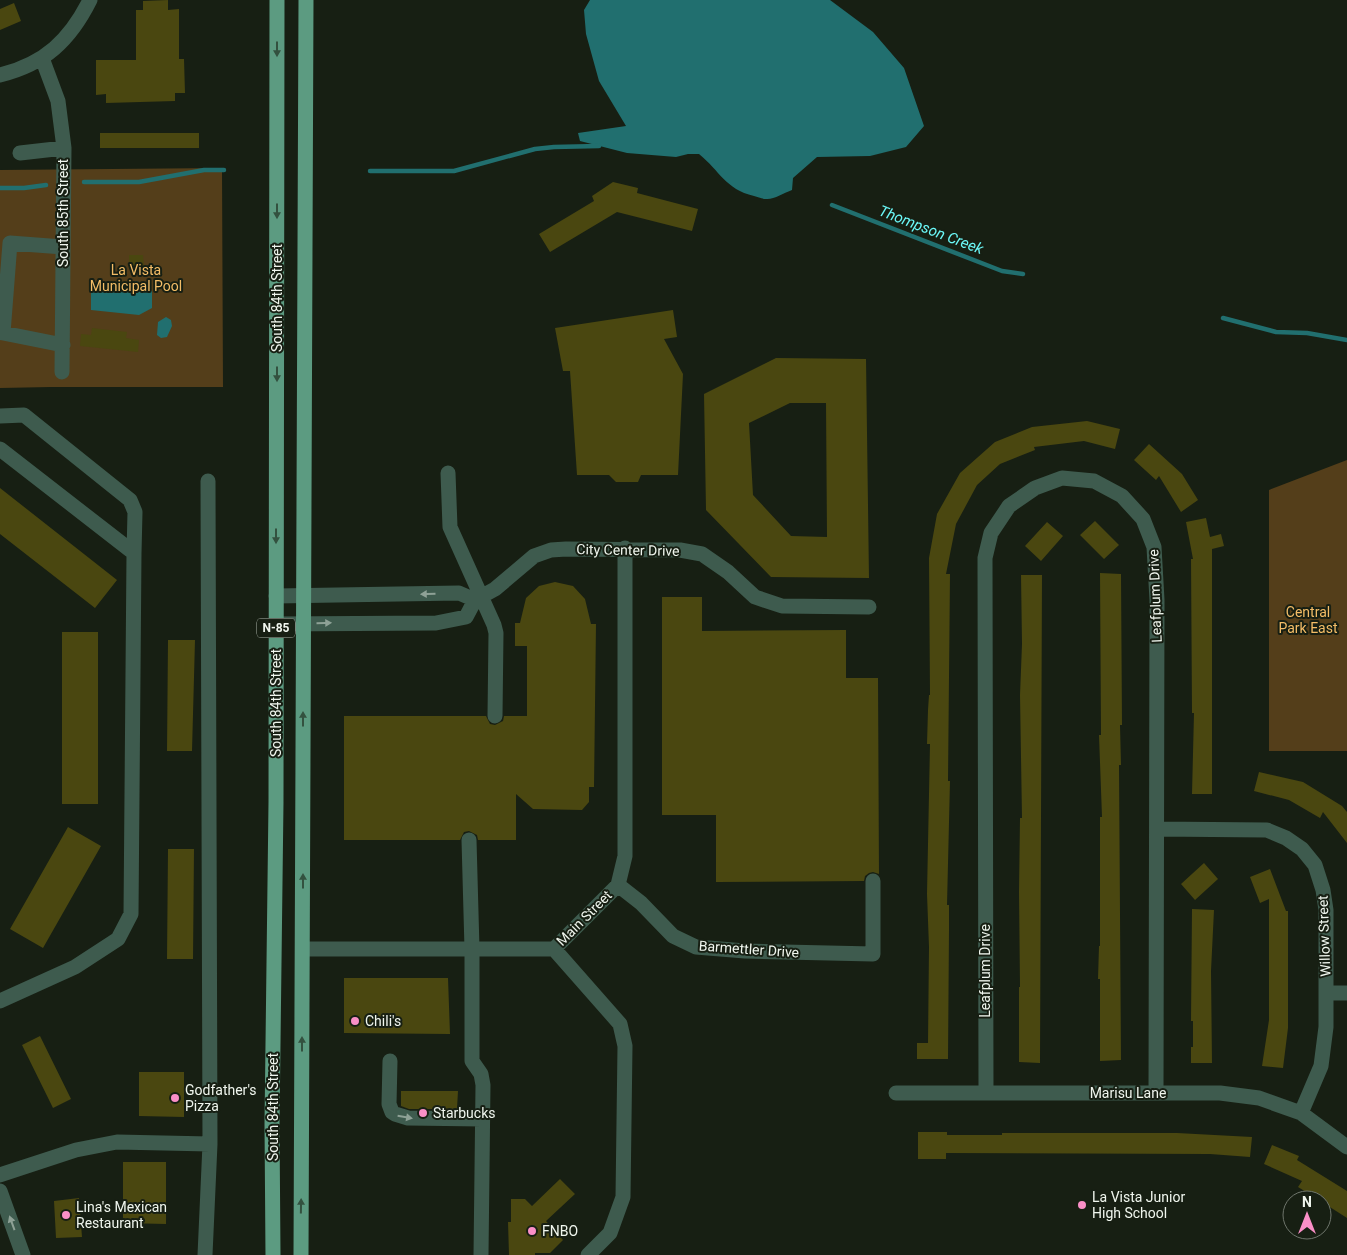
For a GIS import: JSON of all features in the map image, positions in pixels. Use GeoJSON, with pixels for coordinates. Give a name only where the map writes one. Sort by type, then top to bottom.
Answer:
{"type":"FeatureCollection","features":[{"type":"Feature","properties":{"kind":"main road","name":"South 84th Street"},"geometry":{"type":"LineString","coordinates":[[272,1255],[278,0]]}},
{"type":"Feature","properties":{"kind":"main road","name":"South 84th Street"},"geometry":{"type":"LineString","coordinates":[[300,1255],[306,0]]}},
{"type":"Feature","properties":{"kind":"street"},"geometry":{"type":"LineString","coordinates":[[0,75],[16,71],[42,58],[68,37],[90,0]]}},
{"type":"Feature","properties":{"kind":"street","name":"South 85th Street"},"geometry":{"type":"LineString","coordinates":[[42,58],[58,101],[64,148],[62,372]]}},
{"type":"Feature","properties":{"kind":"street"},"geometry":{"type":"LineString","coordinates":[[20,153],[64,148]]}},
{"type":"Feature","properties":{"kind":"street"},"geometry":{"type":"LineString","coordinates":[[63,247],[10,243],[3,333],[63,345]]}},
{"type":"Feature","properties":{"kind":"street"},"geometry":{"type":"LineString","coordinates":[[0,416],[24,415],[130,500],[135,512],[130,914],[118,939],[75,967],[0,1001]]}},
{"type":"Feature","properties":{"kind":"street"},"geometry":{"type":"LineString","coordinates":[[0,449],[134,553]]}},
{"type":"Feature","properties":{"kind":"street"},"geometry":{"type":"LineString","coordinates":[[448,473],[450,527],[478,598],[494,625],[496,633],[495,716]]}},
{"type":"Feature","properties":{"kind":"street","name":"Leafplum Drive"},"geometry":{"type":"LineString","coordinates":[[986,1093],[985,558],[991,533],[1009,506],[1035,488],[1062,478],[1094,481],[1122,496],[1143,519],[1154,547],[1157,600],[1156,1093]]}},
{"type":"Feature","properties":{"kind":"street"},"geometry":{"type":"LineString","coordinates":[[205,1255],[210,1144],[208,481]]}},
{"type":"Feature","properties":{"kind":"street","name":"City Center Drive"},"geometry":{"type":"LineString","coordinates":[[276,624],[436,623],[466,617],[478,598],[495,589],[534,556],[541,552],[566,548],[680,550],[702,554],[728,572],[755,597],[782,606],[869,607]]}},
{"type":"Feature","properties":{"kind":"street","name":"Main Street"},"geometry":{"type":"LineString","coordinates":[[588,1255],[610,1233],[623,1197],[625,1046],[620,1024],[554,948],[618,885],[625,856],[625,548]]}},
{"type":"Feature","properties":{"kind":"street"},"geometry":{"type":"LineString","coordinates":[[276,596],[459,593],[478,598]]}},
{"type":"Feature","properties":{"kind":"street","name":"Willow Street"},"geometry":{"type":"LineString","coordinates":[[1157,829],[1266,830],[1286,838],[1302,849],[1315,866],[1323,890],[1326,910],[1326,1027],[1321,1066],[1301,1114]]}},
{"type":"Feature","properties":{"kind":"street"},"geometry":{"type":"LineString","coordinates":[[469,840],[472,949],[472,1061],[482,1079],[481,1255]]}},
{"type":"Feature","properties":{"kind":"street","name":"Barmettler Drive"},"geometry":{"type":"LineString","coordinates":[[618,885],[641,903],[672,936],[696,947],[745,952],[873,954],[873,881]]}},
{"type":"Feature","properties":{"kind":"street"},"geometry":{"type":"LineString","coordinates":[[302,949],[554,948]]}},
{"type":"Feature","properties":{"kind":"street"},"geometry":{"type":"LineString","coordinates":[[1326,993],[1347,993]]}},
{"type":"Feature","properties":{"kind":"street"},"geometry":{"type":"LineString","coordinates":[[390,1061],[389,1104],[392,1112],[395,1114],[408,1118],[482,1119]]}},
{"type":"Feature","properties":{"kind":"street","name":"Marisu Lane"},"geometry":{"type":"LineString","coordinates":[[896,1093],[1220,1093],[1259,1098],[1301,1114],[1347,1147]]}},
{"type":"Feature","properties":{"kind":"street"},"geometry":{"type":"LineString","coordinates":[[0,1176],[76,1150],[117,1142],[210,1144]]}},
{"type":"Feature","properties":{"kind":"street"},"geometry":{"type":"LineString","coordinates":[[0,1191],[23,1255]]}},
{"type":"Feature","properties":{"kind":"green space","name":"La Vista Municipal Pool"},"geometry":{"type":"Polygon","coordinates":[[[222,168],[223,387],[0,388],[0,170],[222,168]]]}},
{"type":"Feature","properties":{"kind":"green space","name":"Central Park East"},"geometry":{"type":"Polygon","coordinates":[[[1347,460],[1347,751],[1269,751],[1269,490],[1347,460]]]}},
{"type":"Feature","properties":{"kind":"water"},"geometry":{"type":"Polygon","coordinates":[[[590,0],[830,0],[873,32],[904,68],[924,126],[906,147],[870,156],[817,157],[793,178],[792,190],[769,199],[760,198],[736,189],[699,154],[676,157],[627,153],[580,141],[578,133],[626,126],[599,81],[586,34],[584,10],[590,0]]]}},
{"type":"Feature","properties":{"kind":"water"},"geometry":{"type":"Polygon","coordinates":[[[137,281],[152,291],[152,308],[139,315],[91,310],[91,287],[137,281]]]}},
{"type":"Feature","properties":{"kind":"water"},"geometry":{"type":"Polygon","coordinates":[[[166,317],[171,320],[172,326],[167,337],[161,338],[157,335],[158,322],[166,317]]]}},
{"type":"Feature","properties":{"kind":"building"},"geometry":{"type":"Polygon","coordinates":[[[168,0],[168,10],[179,9],[179,59],[184,59],[185,93],[175,93],[175,101],[106,103],[106,94],[96,95],[96,60],[136,60],[136,10],[143,10],[143,1],[168,0]]]}},
{"type":"Feature","properties":{"kind":"building"},"geometry":{"type":"Polygon","coordinates":[[[14,3],[21,21],[0,30],[0,9],[14,3]]]}},
{"type":"Feature","properties":{"kind":"building"},"geometry":{"type":"Polygon","coordinates":[[[100,133],[199,133],[199,148],[100,148],[100,133]]]}},
{"type":"Feature","properties":{"kind":"building"},"geometry":{"type":"Polygon","coordinates":[[[613,182],[638,188],[637,193],[698,209],[692,231],[617,212],[550,252],[539,234],[594,201],[592,196],[613,182]]]}},
{"type":"Feature","properties":{"kind":"building"},"geometry":{"type":"Polygon","coordinates":[[[129,255],[143,255],[144,268],[129,269],[129,255]]]}},
{"type":"Feature","properties":{"kind":"building"},"geometry":{"type":"Polygon","coordinates":[[[673,310],[677,337],[664,339],[683,374],[678,475],[641,475],[638,482],[616,482],[609,475],[577,475],[570,371],[563,371],[555,328],[673,310]]]}},
{"type":"Feature","properties":{"kind":"building"},"geometry":{"type":"Polygon","coordinates":[[[92,328],[127,332],[126,338],[139,340],[138,352],[80,346],[81,334],[91,335],[92,328]]]}},
{"type":"Feature","properties":{"kind":"building"},"geometry":{"type":"Polygon","coordinates":[[[776,358],[866,359],[869,578],[771,577],[706,510],[704,394],[776,358]],[[790,403],[749,423],[753,495],[791,536],[827,537],[826,403],[790,403]]]}},
{"type":"Feature","properties":{"kind":"building"},"geometry":{"type":"Polygon","coordinates":[[[1087,421],[1120,429],[1115,449],[1084,441],[1034,447],[1035,450],[1000,464],[977,485],[956,524],[946,574],[950,574],[948,781],[950,781],[947,905],[949,905],[948,1059],[917,1059],[917,1043],[928,1043],[929,947],[927,894],[930,744],[927,744],[930,695],[929,558],[937,514],[960,473],[995,442],[1032,427],[1087,421]]]}},
{"type":"Feature","properties":{"kind":"building"},"geometry":{"type":"Polygon","coordinates":[[[1149,444],[1182,474],[1198,500],[1181,512],[1159,476],[1156,480],[1134,460],[1149,444]]]}},
{"type":"Feature","properties":{"kind":"building"},"geometry":{"type":"Polygon","coordinates":[[[0,488],[117,580],[95,608],[0,534],[0,488]]]}},
{"type":"Feature","properties":{"kind":"building"},"geometry":{"type":"Polygon","coordinates":[[[1206,518],[1210,537],[1221,534],[1224,546],[1212,549],[1212,794],[1192,794],[1194,713],[1192,713],[1191,559],[1193,559],[1186,522],[1206,518]]]}},
{"type":"Feature","properties":{"kind":"building"},"geometry":{"type":"Polygon","coordinates":[[[1095,521],[1119,545],[1104,559],[1080,535],[1095,521]]]}},
{"type":"Feature","properties":{"kind":"building"},"geometry":{"type":"Polygon","coordinates":[[[1047,522],[1063,536],[1041,561],[1025,546],[1047,522]]]}},
{"type":"Feature","properties":{"kind":"building"},"geometry":{"type":"Polygon","coordinates":[[[1100,573],[1121,574],[1122,725],[1120,725],[1121,765],[1119,765],[1121,1060],[1100,1061],[1100,979],[1098,979],[1100,946],[1100,817],[1102,817],[1099,735],[1101,735],[1100,573]]]}},
{"type":"Feature","properties":{"kind":"building"},"geometry":{"type":"Polygon","coordinates":[[[1021,575],[1042,575],[1040,1063],[1019,1062],[1019,892],[1020,818],[1022,818],[1021,575]]]}},
{"type":"Feature","properties":{"kind":"building"},"geometry":{"type":"Polygon","coordinates":[[[555,582],[573,586],[585,599],[591,624],[596,624],[594,787],[589,787],[589,802],[582,810],[533,809],[516,794],[516,840],[478,840],[477,835],[469,831],[464,832],[460,840],[344,840],[344,716],[486,716],[490,724],[495,725],[503,721],[504,716],[527,716],[527,646],[515,646],[515,623],[520,623],[526,598],[539,586],[555,582]]]}},
{"type":"Feature","properties":{"kind":"building"},"geometry":{"type":"Polygon","coordinates":[[[662,597],[702,597],[702,631],[846,630],[846,678],[878,678],[879,874],[869,873],[865,876],[864,881],[716,882],[716,815],[662,815],[662,597]]]}},
{"type":"Feature","properties":{"kind":"building"},"geometry":{"type":"Polygon","coordinates":[[[62,632],[98,632],[98,804],[62,804],[62,632]]]}},
{"type":"Feature","properties":{"kind":"building"},"geometry":{"type":"Polygon","coordinates":[[[168,640],[195,640],[192,751],[167,751],[168,640]]]}},
{"type":"Feature","properties":{"kind":"building"},"geometry":{"type":"Polygon","coordinates":[[[1259,772],[1303,782],[1342,806],[1347,812],[1347,843],[1323,812],[1320,818],[1289,800],[1254,791],[1259,772]]]}},
{"type":"Feature","properties":{"kind":"building"},"geometry":{"type":"Polygon","coordinates":[[[68,827],[101,846],[43,948],[10,929],[68,827]]]}},
{"type":"Feature","properties":{"kind":"building"},"geometry":{"type":"Polygon","coordinates":[[[168,849],[194,849],[193,959],[167,959],[168,849]]]}},
{"type":"Feature","properties":{"kind":"building"},"geometry":{"type":"Polygon","coordinates":[[[1204,863],[1218,879],[1195,900],[1181,884],[1204,863]]]}},
{"type":"Feature","properties":{"kind":"building"},"geometry":{"type":"Polygon","coordinates":[[[1270,869],[1286,911],[1288,911],[1288,1028],[1283,1068],[1262,1066],[1269,1020],[1269,899],[1260,903],[1250,877],[1270,869]]]}},
{"type":"Feature","properties":{"kind":"building"},"geometry":{"type":"Polygon","coordinates":[[[1192,909],[1214,910],[1211,971],[1212,1063],[1191,1063],[1191,1047],[1193,1047],[1193,1021],[1191,1021],[1192,909]]]}},
{"type":"Feature","properties":{"kind":"building"},"geometry":{"type":"Polygon","coordinates":[[[344,978],[448,978],[450,1034],[344,1033],[344,978]]]}},
{"type":"Feature","properties":{"kind":"building"},"geometry":{"type":"Polygon","coordinates":[[[40,1036],[71,1099],[53,1108],[22,1045],[40,1036]]]}},
{"type":"Feature","properties":{"kind":"building"},"geometry":{"type":"Polygon","coordinates":[[[139,1072],[184,1072],[184,1117],[139,1116],[139,1072]]]}},
{"type":"Feature","properties":{"kind":"building"},"geometry":{"type":"Polygon","coordinates":[[[401,1091],[458,1091],[457,1109],[409,1109],[401,1106],[401,1091]]]}},
{"type":"Feature","properties":{"kind":"building"},"geometry":{"type":"Polygon","coordinates":[[[918,1132],[947,1132],[947,1135],[1002,1135],[1002,1133],[1177,1133],[1252,1137],[1250,1157],[1210,1154],[946,1153],[946,1159],[918,1159],[918,1132]]]}},
{"type":"Feature","properties":{"kind":"building"},"geometry":{"type":"Polygon","coordinates":[[[1272,1145],[1299,1156],[1297,1160],[1347,1191],[1347,1218],[1332,1208],[1332,1190],[1303,1190],[1298,1187],[1302,1181],[1264,1164],[1272,1145]]]}},
{"type":"Feature","properties":{"kind":"building"},"geometry":{"type":"Polygon","coordinates":[[[123,1162],[166,1162],[166,1224],[123,1223],[123,1162]]]}},
{"type":"Feature","properties":{"kind":"building","name":"FNBO"},"geometry":{"type":"Polygon","coordinates":[[[560,1179],[575,1194],[546,1221],[563,1240],[550,1253],[509,1255],[508,1222],[511,1222],[511,1199],[525,1199],[532,1206],[560,1179]]]}},
{"type":"Feature","properties":{"kind":"building"},"geometry":{"type":"Polygon","coordinates":[[[79,1198],[82,1237],[56,1238],[54,1201],[79,1198]]]}},
{"type":"Feature","properties":{"kind":"waterway"},"geometry":{"type":"LineString","coordinates":[[370,171],[454,171],[535,149],[599,146]]}},
{"type":"Feature","properties":{"kind":"waterway"},"geometry":{"type":"LineString","coordinates":[[84,182],[139,182],[204,170],[224,170]]}},
{"type":"Feature","properties":{"kind":"waterway"},"geometry":{"type":"LineString","coordinates":[[0,188],[24,188],[46,185]]}},
{"type":"Feature","properties":{"kind":"waterway","name":"Thompson Creek"},"geometry":{"type":"LineString","coordinates":[[832,205],[1002,271],[1023,274]]}},
{"type":"Feature","properties":{"kind":"waterway","name":"Thompson Creek"},"geometry":{"type":"LineString","coordinates":[[1223,318],[1276,332],[1307,333],[1347,340]]}},
{"type":"Feature","properties":{"kind":"place","name":"Chili's"},"geometry":{"type":"Point","coordinates":[355,1021]}},
{"type":"Feature","properties":{"kind":"place","name":"Godfather's Pizza"},"geometry":{"type":"Point","coordinates":[175,1098]}},
{"type":"Feature","properties":{"kind":"place","name":"Starbucks"},"geometry":{"type":"Point","coordinates":[423,1113]}},
{"type":"Feature","properties":{"kind":"place","name":"La Vista Junior High School"},"geometry":{"type":"Point","coordinates":[1082,1205]}},
{"type":"Feature","properties":{"kind":"place","name":"Lina's Mexican Restaurant"},"geometry":{"type":"Point","coordinates":[66,1215]}},
{"type":"Feature","properties":{"kind":"place","name":"FNBO"},"geometry":{"type":"Point","coordinates":[532,1231]}}]}
